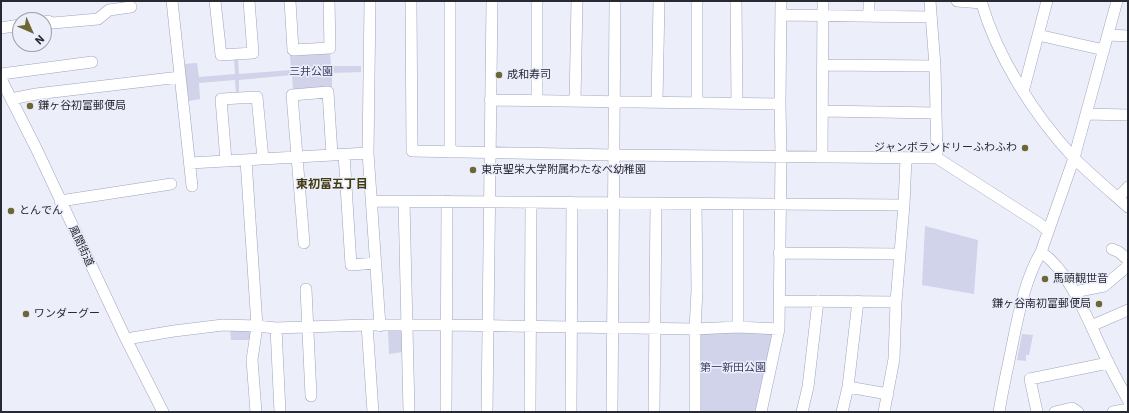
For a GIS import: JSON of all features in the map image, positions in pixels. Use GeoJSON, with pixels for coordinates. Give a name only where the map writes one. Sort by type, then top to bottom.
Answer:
{"type":"FeatureCollection","features":[{"type":"Feature","properties":{"kind":"street"},"geometry":{"type":"LineString","coordinates":[[172,1],[192,186]]}},
{"type":"Feature","properties":{"kind":"street"},"geometry":{"type":"LineString","coordinates":[[215,1],[221,55],[253,53],[249,1]]}},
{"type":"Feature","properties":{"kind":"street"},"geometry":{"type":"LineString","coordinates":[[290,1],[293,50],[330,48],[329,1]]}},
{"type":"Feature","properties":{"kind":"street"},"geometry":{"type":"LineString","coordinates":[[370,1],[368,153],[380,326]]}},
{"type":"Feature","properties":{"kind":"street"},"geometry":{"type":"LineString","coordinates":[[411,1],[412,151],[614,155],[937,158],[1040,224],[1048,231]]}},
{"type":"Feature","properties":{"kind":"street"},"geometry":{"type":"LineString","coordinates":[[450,1],[450,152]]}},
{"type":"Feature","properties":{"kind":"street"},"geometry":{"type":"LineString","coordinates":[[487,412],[492,1]]}},
{"type":"Feature","properties":{"kind":"street"},"geometry":{"type":"LineString","coordinates":[[537,1],[537,101]]}},
{"type":"Feature","properties":{"kind":"street"},"geometry":{"type":"LineString","coordinates":[[575,101],[576,1]]}},
{"type":"Feature","properties":{"kind":"street"},"geometry":{"type":"LineString","coordinates":[[612,412],[616,1]]}},
{"type":"Feature","properties":{"kind":"street"},"geometry":{"type":"LineString","coordinates":[[657,102],[659,1]]}},
{"type":"Feature","properties":{"kind":"street"},"geometry":{"type":"LineString","coordinates":[[697,1],[697,103]]}},
{"type":"Feature","properties":{"kind":"street"},"geometry":{"type":"LineString","coordinates":[[736,1],[736,103]]}},
{"type":"Feature","properties":{"kind":"street"},"geometry":{"type":"LineString","coordinates":[[761,412],[779,329],[781,1]]}},
{"type":"Feature","properties":{"kind":"street"},"geometry":{"type":"LineString","coordinates":[[822,156],[823,1]]}},
{"type":"Feature","properties":{"kind":"street"},"geometry":{"type":"LineString","coordinates":[[869,1],[869,16]]}},
{"type":"Feature","properties":{"kind":"street"},"geometry":{"type":"LineString","coordinates":[[930,1],[935,66],[937,158]]}},
{"type":"Feature","properties":{"kind":"street"},"geometry":{"type":"LineString","coordinates":[[957,1],[981,2],[1004,57],[1023,92],[1050,130],[1074,158],[1128,207]]}},
{"type":"Feature","properties":{"kind":"street"},"geometry":{"type":"LineString","coordinates":[[1023,92],[1047,1]]}},
{"type":"Feature","properties":{"kind":"street"},"geometry":{"type":"LineString","coordinates":[[998,412],[1026,287],[1033,266],[1041,252],[1074,158],[1117,1]]}},
{"type":"Feature","properties":{"kind":"street"},"geometry":{"type":"LineString","coordinates":[[52,23],[98,19],[109,10],[131,7]]}},
{"type":"Feature","properties":{"kind":"street"},"geometry":{"type":"LineString","coordinates":[[781,15],[931,17]]}},
{"type":"Feature","properties":{"kind":"street"},"geometry":{"type":"LineString","coordinates":[[1,28],[12,26]]}},
{"type":"Feature","properties":{"kind":"street"},"geometry":{"type":"LineString","coordinates":[[1038,35],[1104,50]]}},
{"type":"Feature","properties":{"kind":"street"},"geometry":{"type":"LineString","coordinates":[[1108,35],[1128,36]]}},
{"type":"Feature","properties":{"kind":"street"},"geometry":{"type":"LineString","coordinates":[[1,74],[92,62]]}},
{"type":"Feature","properties":{"kind":"street"},"geometry":{"type":"LineString","coordinates":[[822,65],[935,66]]}},
{"type":"Feature","properties":{"kind":"street"},"geometry":{"type":"LineString","coordinates":[[11,99],[36,94],[180,76]]}},
{"type":"Feature","properties":{"kind":"street","name":"風間街道"},"geometry":{"type":"LineString","coordinates":[[1,79],[36,148],[127,341],[163,412]]}},
{"type":"Feature","properties":{"kind":"street"},"geometry":{"type":"LineString","coordinates":[[304,243],[292,95],[328,92],[332,155]]}},
{"type":"Feature","properties":{"kind":"street"},"geometry":{"type":"LineString","coordinates":[[226,160],[221,99],[244,97],[257,97],[263,159]]}},
{"type":"Feature","properties":{"kind":"street"},"geometry":{"type":"LineString","coordinates":[[490,100],[780,104]]}},
{"type":"Feature","properties":{"kind":"street"},"geometry":{"type":"LineString","coordinates":[[822,111],[936,113]]}},
{"type":"Feature","properties":{"kind":"street"},"geometry":{"type":"LineString","coordinates":[[1087,114],[1128,115]]}},
{"type":"Feature","properties":{"kind":"street"},"geometry":{"type":"LineString","coordinates":[[190,163],[368,153]]}},
{"type":"Feature","properties":{"kind":"street"},"geometry":{"type":"LineString","coordinates":[[344,154],[351,265],[376,263]]}},
{"type":"Feature","properties":{"kind":"street"},"geometry":{"type":"LineString","coordinates":[[884,412],[894,359],[896,302],[904,205],[906,158]]}},
{"type":"Feature","properties":{"kind":"street"},"geometry":{"type":"LineString","coordinates":[[246,160],[257,326],[252,360],[256,412]]}},
{"type":"Feature","properties":{"kind":"street"},"geometry":{"type":"LineString","coordinates":[[60,201],[171,184]]}},
{"type":"Feature","properties":{"kind":"street"},"geometry":{"type":"LineString","coordinates":[[1118,198],[1128,187]]}},
{"type":"Feature","properties":{"kind":"street"},"geometry":{"type":"LineString","coordinates":[[372,201],[904,205]]}},
{"type":"Feature","properties":{"kind":"street"},"geometry":{"type":"LineString","coordinates":[[404,201],[409,412]]}},
{"type":"Feature","properties":{"kind":"street"},"geometry":{"type":"LineString","coordinates":[[446,412],[447,201]]}},
{"type":"Feature","properties":{"kind":"street"},"geometry":{"type":"LineString","coordinates":[[530,412],[531,202]]}},
{"type":"Feature","properties":{"kind":"street"},"geometry":{"type":"LineString","coordinates":[[571,412],[572,202]]}},
{"type":"Feature","properties":{"kind":"street"},"geometry":{"type":"LineString","coordinates":[[654,412],[656,203]]}},
{"type":"Feature","properties":{"kind":"street"},"geometry":{"type":"LineString","coordinates":[[695,412],[695,329],[697,290],[696,203]]}},
{"type":"Feature","properties":{"kind":"street"},"geometry":{"type":"LineString","coordinates":[[738,204],[738,327]]}},
{"type":"Feature","properties":{"kind":"street"},"geometry":{"type":"LineString","coordinates":[[1112,249],[1119,252],[1128,260]]}},
{"type":"Feature","properties":{"kind":"street"},"geometry":{"type":"LineString","coordinates":[[1041,252],[1050,258],[1062,271],[1128,400]]}},
{"type":"Feature","properties":{"kind":"street"},"geometry":{"type":"LineString","coordinates":[[779,253],[900,254]]}},
{"type":"Feature","properties":{"kind":"street"},"geometry":{"type":"LineString","coordinates":[[1074,292],[1104,286],[1128,266]]}},
{"type":"Feature","properties":{"kind":"street"},"geometry":{"type":"LineString","coordinates":[[306,289],[311,396]]}},
{"type":"Feature","properties":{"kind":"street"},"geometry":{"type":"LineString","coordinates":[[780,301],[896,302]]}},
{"type":"Feature","properties":{"kind":"street"},"geometry":{"type":"LineString","coordinates":[[802,412],[808,387],[818,301]]}},
{"type":"Feature","properties":{"kind":"street"},"geometry":{"type":"LineString","coordinates":[[842,412],[848,387],[858,301]]}},
{"type":"Feature","properties":{"kind":"street"},"geometry":{"type":"LineString","coordinates":[[1091,326],[1128,310]]}},
{"type":"Feature","properties":{"kind":"street"},"geometry":{"type":"LineString","coordinates":[[127,341],[132,338],[215,326],[257,326],[276,328],[367,325],[488,325],[695,329],[738,327],[779,329]]}},
{"type":"Feature","properties":{"kind":"street"},"geometry":{"type":"LineString","coordinates":[[367,325],[373,412]]}},
{"type":"Feature","properties":{"kind":"street"},"geometry":{"type":"LineString","coordinates":[[276,328],[280,412]]}},
{"type":"Feature","properties":{"kind":"street"},"geometry":{"type":"LineString","coordinates":[[1037,412],[1030,379],[1108,363]]}},
{"type":"Feature","properties":{"kind":"street"},"geometry":{"type":"LineString","coordinates":[[848,387],[888,394]]}},
{"type":"Feature","properties":{"kind":"street"},"geometry":{"type":"LineString","coordinates":[[1055,412],[1072,408],[1078,412]]}},
{"type":"Feature","properties":{"kind":"street"},"geometry":{"type":"LineString","coordinates":[[1113,412],[1128,409]]}},
{"type":"Feature","properties":{"kind":"green space","name":"三井公園"},"geometry":{"type":"Polygon","coordinates":[[[330,53],[331,66],[361,66],[361,72],[332,73],[332,88],[293,91],[292,75],[239,80],[239,94],[236,94],[235,80],[199,83],[200,99],[189,101],[184,64],[197,63],[199,77],[235,74],[234,58],[238,58],[239,74],[291,70],[290,56],[330,53]]]}},
{"type":"Feature","properties":{"kind":"green space"},"geometry":{"type":"Polygon","coordinates":[[[925,226],[978,240],[974,294],[922,285],[925,226]]]}},
{"type":"Feature","properties":{"kind":"green space"},"geometry":{"type":"Polygon","coordinates":[[[230,328],[250,330],[252,332],[251,340],[231,340],[230,328]]]}},
{"type":"Feature","properties":{"kind":"green space"},"geometry":{"type":"Polygon","coordinates":[[[388,330],[400,330],[403,333],[403,352],[389,354],[388,330]]]}},
{"type":"Feature","properties":{"kind":"green space","name":"第一新田公園"},"geometry":{"type":"Polygon","coordinates":[[[701,332],[772,333],[775,336],[759,412],[698,412],[699,337],[701,332]]]}},
{"type":"Feature","properties":{"kind":"green space"},"geometry":{"type":"Polygon","coordinates":[[[1022,334],[1033,335],[1029,355],[1026,355],[1026,361],[1017,360],[1022,334]]]}},
{"type":"Feature","properties":{"kind":"place","name":"成和寿司"},"geometry":{"type":"Point","coordinates":[499,75]}},
{"type":"Feature","properties":{"kind":"place","name":"鎌ヶ谷初富郵便局"},"geometry":{"type":"Point","coordinates":[30,106]}},
{"type":"Feature","properties":{"kind":"place","name":"ジャンボランドリーふわふわ"},"geometry":{"type":"Point","coordinates":[1025,148]}},
{"type":"Feature","properties":{"kind":"place","name":"東京聖栄大学附属わたなべ幼稚園"},"geometry":{"type":"Point","coordinates":[473,170]}},
{"type":"Feature","properties":{"kind":"place","name":"とんでん"},"geometry":{"type":"Point","coordinates":[11,211]}},
{"type":"Feature","properties":{"kind":"place","name":"馬頭観世音"},"geometry":{"type":"Point","coordinates":[1045,279]}},
{"type":"Feature","properties":{"kind":"place","name":"鎌ヶ谷南初富郵便局"},"geometry":{"type":"Point","coordinates":[1099,304]}},
{"type":"Feature","properties":{"kind":"place","name":"ワンダーグー"},"geometry":{"type":"Point","coordinates":[26,314]}},
{"type":"Feature","properties":{"kind":"district","name":"東初富五丁目"},"geometry":{"type":"Point","coordinates":[332,185]}}]}
